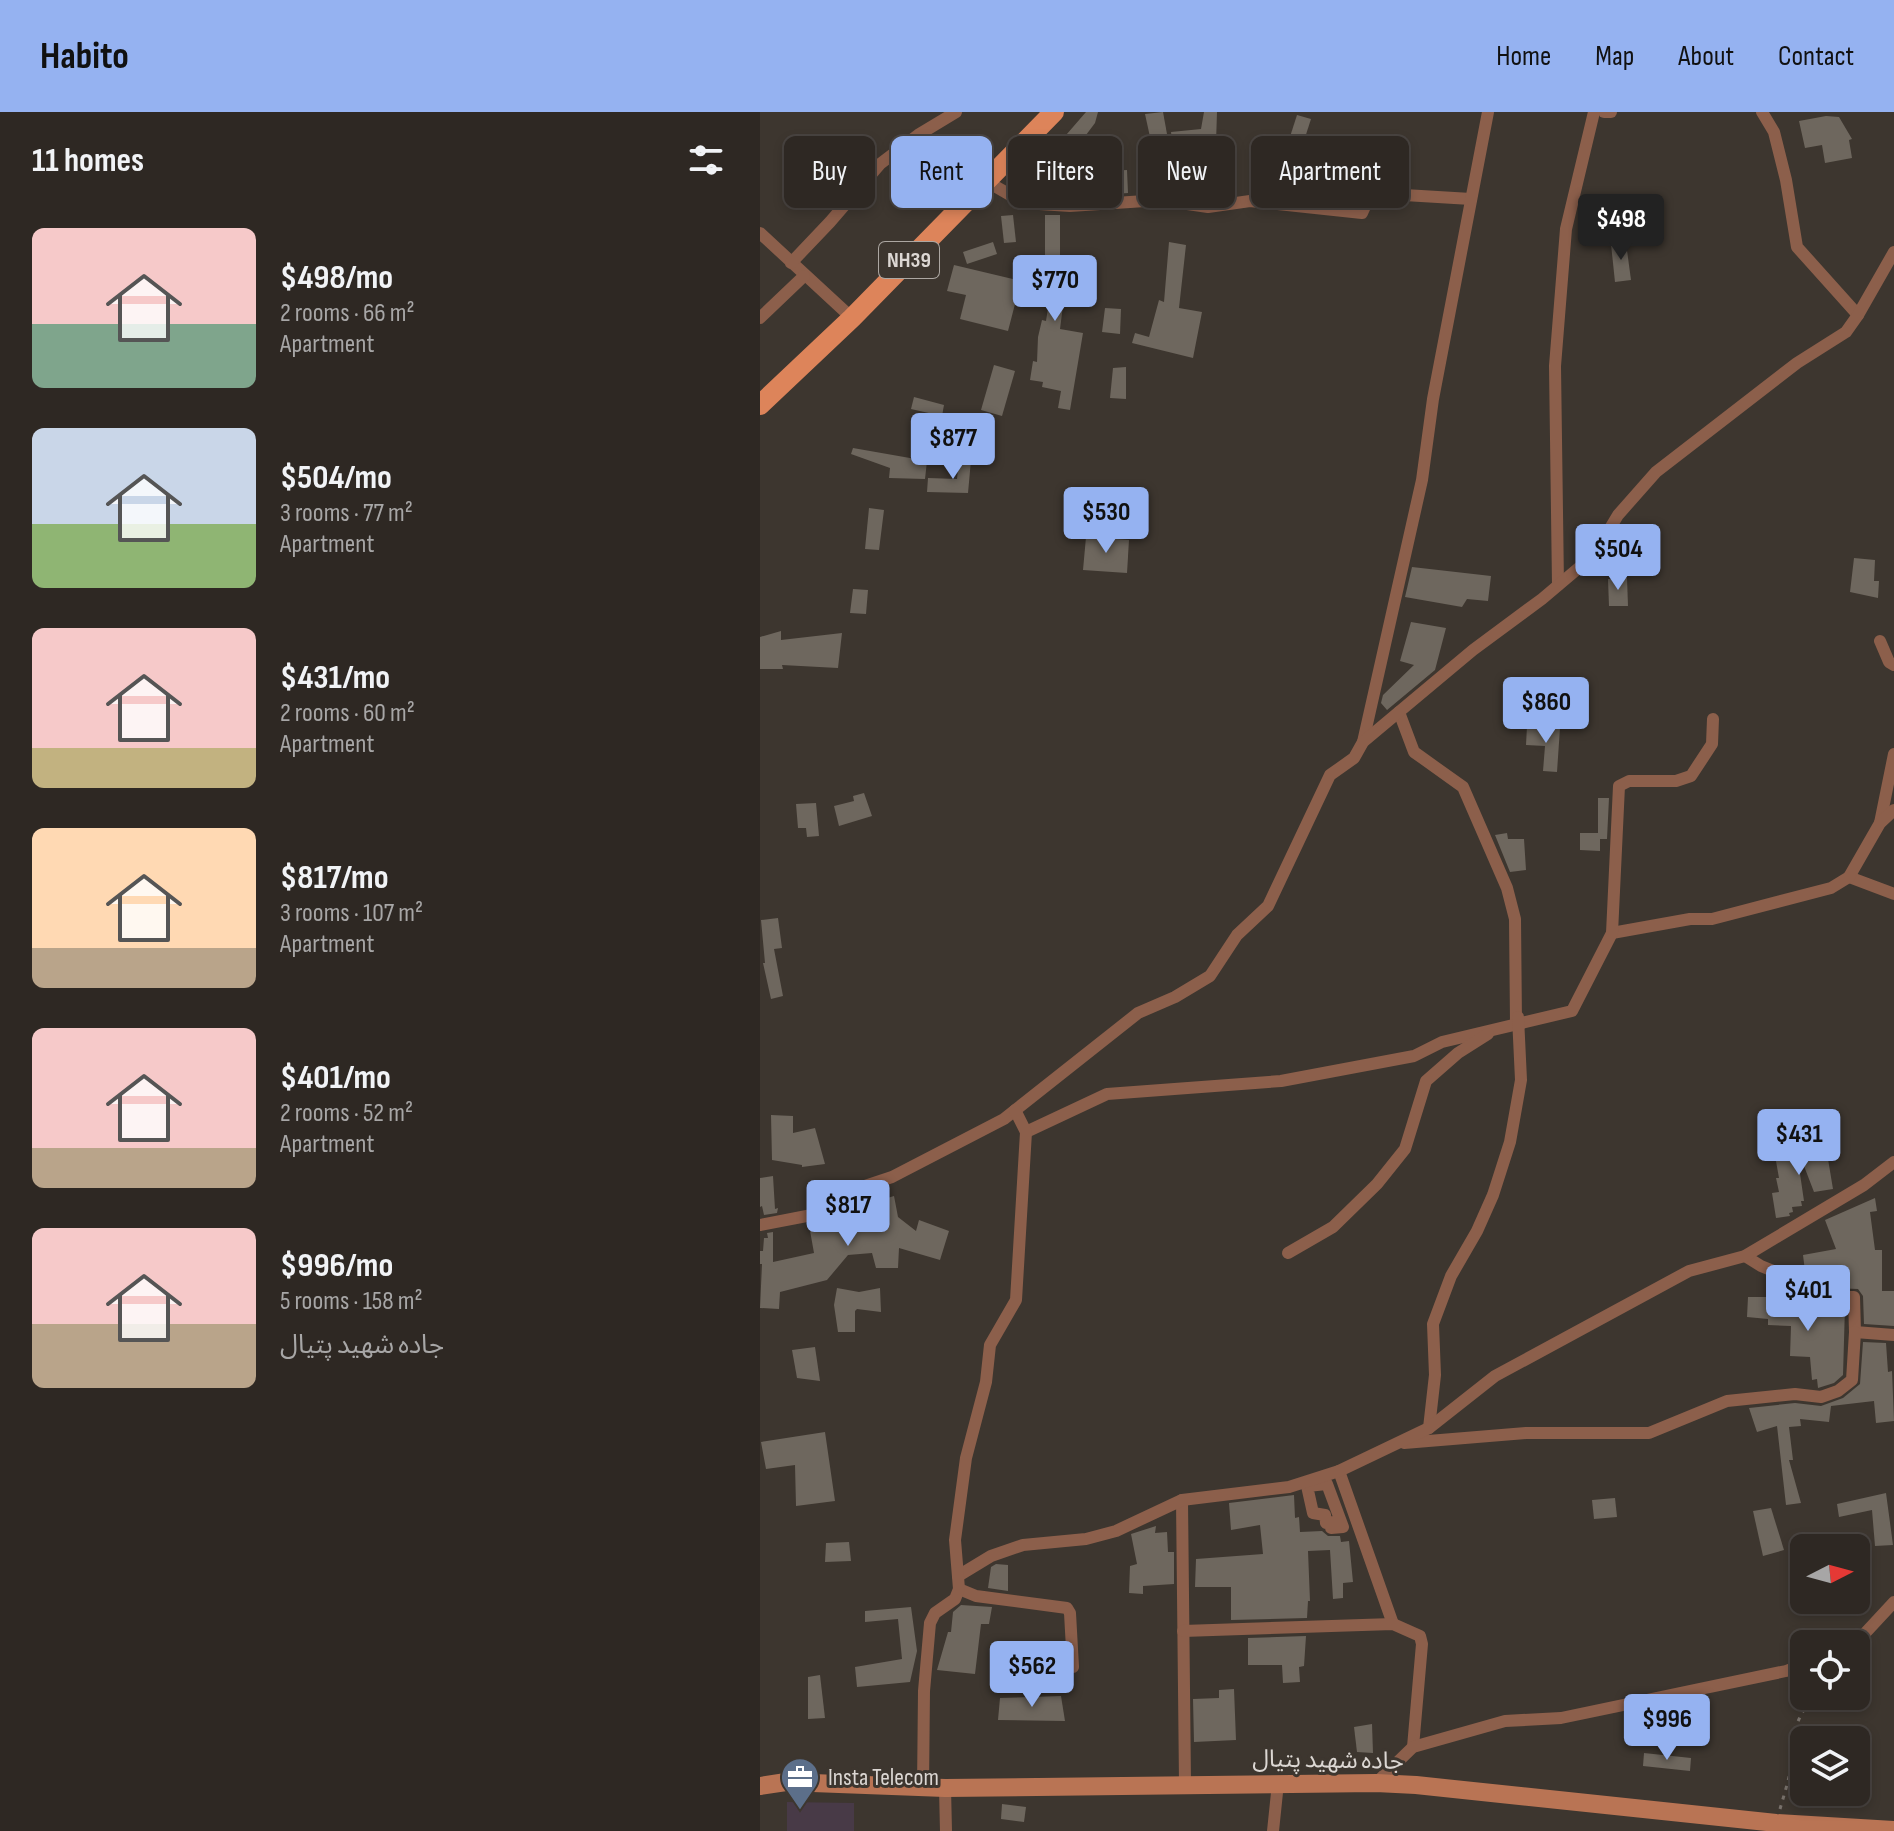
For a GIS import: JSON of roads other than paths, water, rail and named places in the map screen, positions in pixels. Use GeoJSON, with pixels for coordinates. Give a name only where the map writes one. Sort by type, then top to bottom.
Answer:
{"type":"FeatureCollection","features":[{"type":"Feature","properties":{"kind":"main road","name":"NH39"},"geometry":{"type":"LineString","coordinates":[[992,175],[1054,112]]}},
{"type":"Feature","properties":{"kind":"main road","name":"NH39"},"geometry":{"type":"LineString","coordinates":[[760,405],[852,318],[960,208]]}},
{"type":"Feature","properties":{"kind":"street"},"geometry":{"type":"LineString","coordinates":[[791,263],[880,164],[918,135],[956,112]]}},
{"type":"Feature","properties":{"kind":"street"},"geometry":{"type":"LineString","coordinates":[[760,1225],[817,1214],[856,1189],[892,1177],[1004,1119],[1138,1013],[1175,997],[1210,976],[1237,935],[1268,906],[1330,775],[1354,758],[1363,742],[1422,480],[1433,399],[1488,112]]}},
{"type":"Feature","properties":{"kind":"street"},"geometry":{"type":"LineString","coordinates":[[1558,585],[1555,366],[1566,229],[1594,112]]}},
{"type":"Feature","properties":{"kind":"street"},"geometry":{"type":"LineString","coordinates":[[1604,112],[1611,112]]}},
{"type":"Feature","properties":{"kind":"street"},"geometry":{"type":"LineString","coordinates":[[1762,112],[1774,132],[1797,247],[1858,315]]}},
{"type":"Feature","properties":{"kind":"street"},"geometry":{"type":"LineString","coordinates":[[992,184],[1024,203],[1070,206],[1160,200],[1208,207],[1250,201],[1362,213],[1371,193],[1471,199]]}},
{"type":"Feature","properties":{"kind":"street"},"geometry":{"type":"LineString","coordinates":[[760,233],[852,318]]}},
{"type":"Feature","properties":{"kind":"street"},"geometry":{"type":"LineString","coordinates":[[1363,742],[1594,555],[1618,515],[1656,472],[1797,363],[1846,332],[1894,252]]}},
{"type":"Feature","properties":{"kind":"street"},"geometry":{"type":"LineString","coordinates":[[760,318],[804,276]]}},
{"type":"Feature","properties":{"kind":"street"},"geometry":{"type":"LineString","coordinates":[[1880,641],[1889,662],[1894,665]]}},
{"type":"Feature","properties":{"kind":"street"},"geometry":{"type":"LineString","coordinates":[[1399,712],[1414,752],[1463,787],[1507,888],[1515,919],[1516,1022]]}},
{"type":"Feature","properties":{"kind":"street"},"geometry":{"type":"LineString","coordinates":[[1026,1132],[1107,1094],[1281,1081],[1414,1056],[1442,1042],[1572,1011],[1612,933],[1619,786],[1629,781],[1676,781],[1691,776],[1712,744],[1713,719]]}},
{"type":"Feature","properties":{"kind":"street"},"geometry":{"type":"LineString","coordinates":[[1880,823],[1894,754]]}},
{"type":"Feature","properties":{"kind":"street"},"geometry":{"type":"LineString","coordinates":[[1612,933],[1690,919],[1712,919],[1831,888],[1849,877],[1880,823],[1894,810]]}},
{"type":"Feature","properties":{"kind":"street"},"geometry":{"type":"LineString","coordinates":[[1849,877],[1894,894]]}},
{"type":"Feature","properties":{"kind":"street"},"geometry":{"type":"LineString","coordinates":[[1288,1253],[1333,1227],[1377,1184],[1405,1149],[1426,1081],[1458,1053],[1518,1015],[1521,1080],[1510,1142],[1493,1195],[1451,1276],[1433,1324],[1435,1375],[1429,1428]]}},
{"type":"Feature","properties":{"kind":"street"},"geometry":{"type":"LineString","coordinates":[[923,1788],[924,1691],[930,1623],[935,1613],[955,1599],[959,1583],[955,1540],[966,1458],[986,1382],[990,1345],[1016,1300],[1026,1132],[1015,1110]]}},
{"type":"Feature","properties":{"kind":"street"},"geometry":{"type":"LineString","coordinates":[[959,1583],[991,1556],[1023,1545],[1086,1539],[1116,1531],[1182,1500],[1289,1487],[1339,1471],[1429,1428],[1495,1376],[1689,1271],[1745,1256],[1864,1185],[1894,1162]]}},
{"type":"Feature","properties":{"kind":"street"},"geometry":{"type":"LineString","coordinates":[[1395,1444],[1526,1433],[1649,1433],[1727,1401],[1795,1394],[1821,1397],[1838,1391],[1852,1380],[1854,1297],[1803,1297],[1788,1277],[1745,1256]]}},
{"type":"Feature","properties":{"kind":"street"},"geometry":{"type":"LineString","coordinates":[[1855,1332],[1894,1335]]}},
{"type":"Feature","properties":{"kind":"street"},"geometry":{"type":"LineString","coordinates":[[1339,1471],[1393,1624]]}},
{"type":"Feature","properties":{"kind":"street"},"geometry":{"type":"LineString","coordinates":[[1182,1500],[1185,1783]]}},
{"type":"Feature","properties":{"kind":"street"},"geometry":{"type":"LineString","coordinates":[[959,1583],[976,1596],[1067,1608],[1070,1613],[1073,1667]]}},
{"type":"Feature","properties":{"kind":"street"},"geometry":{"type":"LineString","coordinates":[[1870,1633],[1888,1619],[1894,1602]]}},
{"type":"Feature","properties":{"kind":"street"},"geometry":{"type":"LineString","coordinates":[[1183,1631],[1393,1624],[1420,1636],[1413,1747]]}},
{"type":"Feature","properties":{"kind":"street"},"geometry":{"type":"LineString","coordinates":[[1376,1783],[1413,1747],[1505,1721],[1576,1715],[1790,1668]]}},
{"type":"Feature","properties":{"kind":"street","name":"جاده شهید پتیال"},"geometry":{"type":"LineString","coordinates":[[760,1786],[786,1782],[923,1788],[1376,1783],[1776,1823],[1894,1830]]}},
{"type":"Feature","properties":{"kind":"street"},"geometry":{"type":"LineString","coordinates":[[1273,1831],[1278,1783]]}},
{"type":"Feature","properties":{"kind":"street"},"geometry":{"type":"LineString","coordinates":[[945,1788],[946,1831]]}},
{"type":"Feature","properties":{"kind":"place","name":"Insta Telecom"},"geometry":{"type":"Point","coordinates":[800,1811]}}]}
